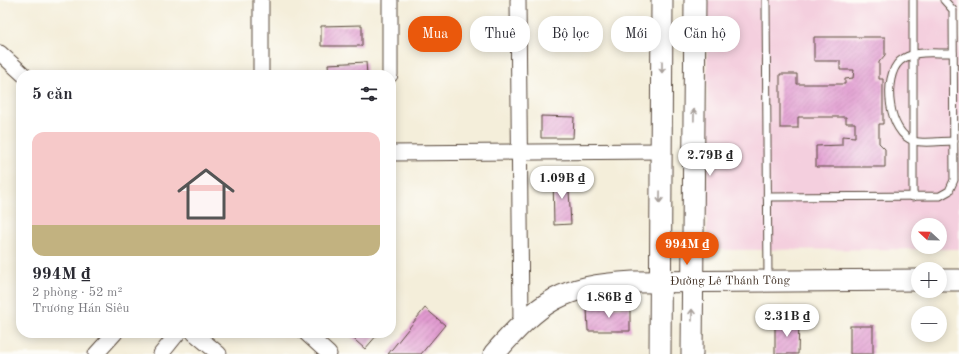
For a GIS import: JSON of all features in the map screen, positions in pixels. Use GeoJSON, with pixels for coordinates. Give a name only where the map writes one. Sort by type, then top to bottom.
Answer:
{"type":"FeatureCollection","features":[{"type":"Feature","properties":{"kind":"main road"},"geometry":{"type":"LineString","coordinates":[[660,354],[659,283],[662,0]]}},
{"type":"Feature","properties":{"kind":"main road"},"geometry":{"type":"LineString","coordinates":[[692,354],[695,0]]}},
{"type":"Feature","properties":{"kind":"main road","name":"Đường Lê Thánh Tông"},"geometry":{"type":"LineString","coordinates":[[494,354],[521,323],[535,310],[550,301],[580,289],[613,283],[911,280]]}},
{"type":"Feature","properties":{"kind":"main road"},"geometry":{"type":"LineString","coordinates":[[947,280],[959,280]]}},
{"type":"Feature","properties":{"kind":"street"},"geometry":{"type":"LineString","coordinates":[[261,0],[261,70]]}},
{"type":"Feature","properties":{"kind":"street"},"geometry":{"type":"LineString","coordinates":[[390,0],[390,70]]}},
{"type":"Feature","properties":{"kind":"street"},"geometry":{"type":"LineString","coordinates":[[518,0],[521,323]]}},
{"type":"Feature","properties":{"kind":"street"},"geometry":{"type":"LineString","coordinates":[[0,53],[19,70]]}},
{"type":"Feature","properties":{"kind":"street"},"geometry":{"type":"LineString","coordinates":[[396,153],[661,151]]}},
{"type":"Feature","properties":{"kind":"street"},"geometry":{"type":"LineString","coordinates":[[96,354],[110,338]]}},
{"type":"Feature","properties":{"kind":"street"},"geometry":{"type":"LineString","coordinates":[[161,354],[174,338]]}},
{"type":"Feature","properties":{"kind":"street"},"geometry":{"type":"LineString","coordinates":[[200,338],[219,354]]}},
{"type":"Feature","properties":{"kind":"street"},"geometry":{"type":"LineString","coordinates":[[311,338],[329,354]]}},
{"type":"Feature","properties":{"kind":"lane"},"geometry":{"type":"LineString","coordinates":[[766,0],[768,282]]}},
{"type":"Feature","properties":{"kind":"lane"},"geometry":{"type":"LineString","coordinates":[[913,0],[913,197]]}},
{"type":"Feature","properties":{"kind":"lane"},"geometry":{"type":"LineString","coordinates":[[767,197],[913,197],[940,196],[949,191],[954,180],[956,94],[953,53],[954,10],[944,0]]}},
{"type":"Feature","properties":{"kind":"lane"},"geometry":{"type":"LineString","coordinates":[[953,53],[913,54],[900,62],[893,72],[890,86],[890,105],[897,128],[913,141],[954,141]]}},
{"type":"Feature","properties":{"kind":"shaded area"},"geometry":{"type":"Polygon","coordinates":[[[707,0],[959,0],[959,249],[947,249],[947,218],[911,218],[911,249],[707,250],[707,52],[740,52],[740,16],[707,16],[707,0]]]}},
{"type":"Feature","properties":{"kind":"building"},"geometry":{"type":"Polygon","coordinates":[[[362,25],[362,46],[321,46],[321,26],[362,25]]]}},
{"type":"Feature","properties":{"kind":"building"},"geometry":{"type":"Polygon","coordinates":[[[814,37],[885,37],[885,55],[879,62],[879,79],[883,79],[883,124],[879,124],[879,143],[885,149],[885,167],[816,167],[816,146],[842,145],[842,136],[855,137],[855,123],[846,123],[846,117],[798,117],[798,128],[780,128],[780,74],[797,74],[797,84],[845,84],[845,79],[853,78],[854,70],[840,70],[840,61],[814,61],[814,37]]]}},
{"type":"Feature","properties":{"kind":"building"},"geometry":{"type":"Polygon","coordinates":[[[366,62],[367,70],[329,70],[328,64],[366,62]]]}},
{"type":"Feature","properties":{"kind":"building"},"geometry":{"type":"Polygon","coordinates":[[[541,116],[574,117],[573,138],[541,138],[541,116]]]}},
{"type":"Feature","properties":{"kind":"building"},"geometry":{"type":"Polygon","coordinates":[[[568,174],[571,224],[554,225],[553,175],[568,174]]]}},
{"type":"Feature","properties":{"kind":"building"},"geometry":{"type":"Polygon","coordinates":[[[587,307],[630,307],[630,331],[588,331],[587,307]]]}},
{"type":"Feature","properties":{"kind":"building"},"geometry":{"type":"Polygon","coordinates":[[[425,308],[445,325],[421,354],[388,354],[425,308]]]}},
{"type":"Feature","properties":{"kind":"building"},"geometry":{"type":"Polygon","coordinates":[[[775,323],[799,323],[798,354],[775,354],[775,323]]]}},
{"type":"Feature","properties":{"kind":"building"},"geometry":{"type":"Polygon","coordinates":[[[850,326],[873,326],[873,354],[850,354],[850,326]]]}},
{"type":"Feature","properties":{"kind":"building"},"geometry":{"type":"Polygon","coordinates":[[[353,338],[375,338],[365,349],[353,338]]]}}]}
